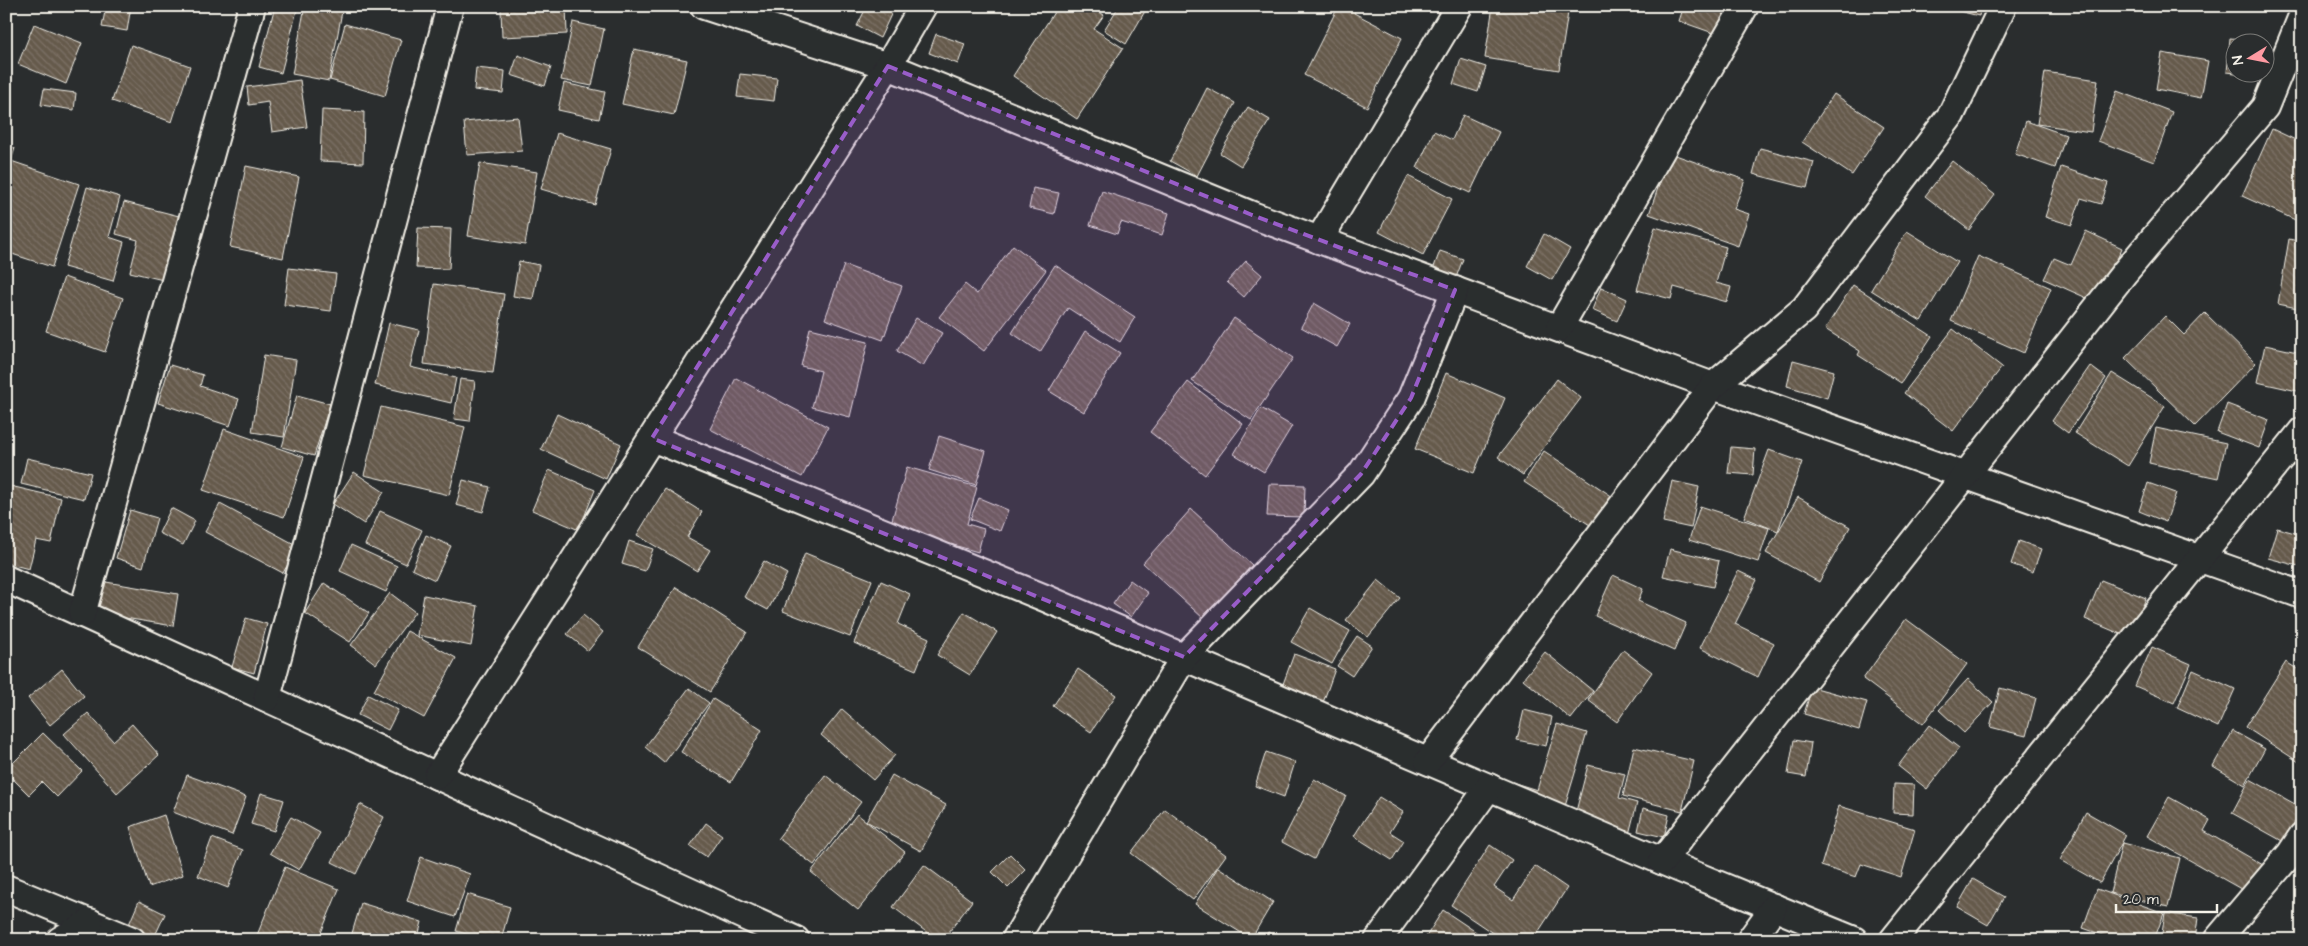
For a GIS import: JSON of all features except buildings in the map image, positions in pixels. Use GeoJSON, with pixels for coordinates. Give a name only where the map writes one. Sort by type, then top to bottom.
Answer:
{"type":"FeatureCollection","features":[{"type":"Feature","properties":{"kind":"street"},"geometry":{"type":"LineString","coordinates":[[82,614],[252,6]]}},
{"type":"Feature","properties":{"kind":"street"},"geometry":{"type":"LineString","coordinates":[[266,698],[450,6]]}},
{"type":"Feature","properties":{"kind":"street"},"geometry":{"type":"LineString","coordinates":[[704,6],[888,66],[1252,215],[1713,386],[2302,595]]}},
{"type":"Feature","properties":{"kind":"street"},"geometry":{"type":"LineString","coordinates":[[438,776],[888,66],[923,6]]}},
{"type":"Feature","properties":{"kind":"street"},"geometry":{"type":"LineString","coordinates":[[1319,240],[1459,6]]}},
{"type":"Feature","properties":{"kind":"street"},"geometry":{"type":"LineString","coordinates":[[1559,328],[1745,6]]}},
{"type":"Feature","properties":{"kind":"street"},"geometry":{"type":"LineString","coordinates":[[1428,762],[1713,386],[1804,308],[1816,293],[1951,115],[2003,6]]}},
{"type":"Feature","properties":{"kind":"street"},"geometry":{"type":"LineString","coordinates":[[1662,861],[2125,272],[2264,108],[2302,16]]}},
{"type":"Feature","properties":{"kind":"street"},"geometry":{"type":"LineString","coordinates":[[1015,940],[1184,657],[1361,474],[1411,398],[1455,290]]}},
{"type":"Feature","properties":{"kind":"street"},"geometry":{"type":"LineString","coordinates":[[1893,940],[2302,431]]}},
{"type":"Feature","properties":{"kind":"street"},"geometry":{"type":"LineString","coordinates":[[652,438],[1045,598],[1662,861],[1854,940]]}},
{"type":"Feature","properties":{"kind":"street"},"geometry":{"type":"LineString","coordinates":[[6,579],[796,940]]}},
{"type":"Feature","properties":{"kind":"street"},"geometry":{"type":"LineString","coordinates":[[1378,940],[1488,787]]}},
{"type":"Feature","properties":{"kind":"street"},"geometry":{"type":"LineString","coordinates":[[2217,940],[2290,854],[2302,836]]}},
{"type":"Feature","properties":{"kind":"street"},"geometry":{"type":"LineString","coordinates":[[6,888],[132,940]]}},
{"type":"Feature","properties":{"kind":"street"},"geometry":{"type":"LineString","coordinates":[[1750,940],[1774,907]]}},
{"type":"Feature","properties":{"kind":"street"},"geometry":{"type":"LineString","coordinates":[[60,940],[90,922]]}},
{"type":"Feature","properties":{"kind":"highlighted area"},"geometry":{"type":"Polygon","coordinates":[[[888,66],[1252,215],[1455,290],[1411,398],[1361,474],[1184,657],[652,438],[888,66]]]}}]}
